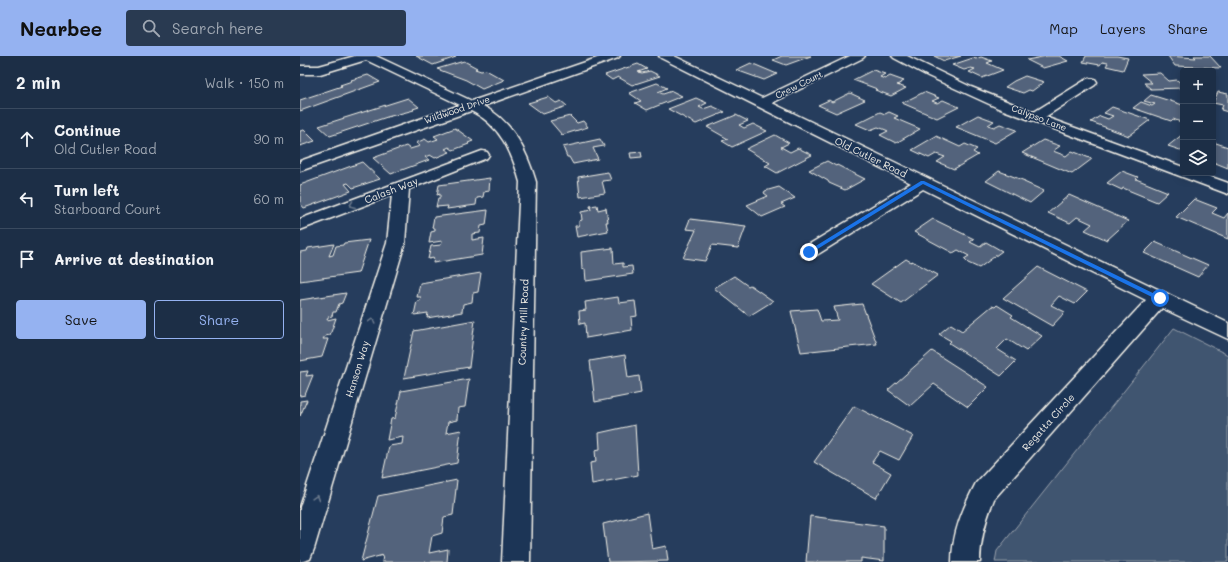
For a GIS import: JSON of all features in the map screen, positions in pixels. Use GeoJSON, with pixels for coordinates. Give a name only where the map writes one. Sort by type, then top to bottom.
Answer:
{"type":"FeatureCollection","features":[{"type":"Feature","properties":{"kind":"street","name":"Country Mill Road"},"geometry":{"type":"LineString","coordinates":[[367,56],[470,106],[493,119],[513,140],[522,159],[528,182],[516,562]]}},
{"type":"Feature","properties":{"kind":"street"},"geometry":{"type":"LineString","coordinates":[[300,70],[320,70],[367,56]]}},
{"type":"Feature","properties":{"kind":"street","name":"Wildwood Drive"},"geometry":{"type":"LineString","coordinates":[[300,166],[614,56]]}},
{"type":"Feature","properties":{"kind":"street","name":"Old Cutler Road"},"geometry":{"type":"LineString","coordinates":[[665,56],[760,104],[1228,332]]}},
{"type":"Feature","properties":{"kind":"street","name":"Crew Court"},"geometry":{"type":"LineString","coordinates":[[760,104],[858,56]]}},
{"type":"Feature","properties":{"kind":"street","name":"Calypso Lane"},"geometry":{"type":"LineString","coordinates":[[898,56],[947,82],[1180,171]]}},
{"type":"Feature","properties":{"kind":"street"},"geometry":{"type":"LineString","coordinates":[[306,83],[318,79],[320,70]]}},
{"type":"Feature","properties":{"kind":"street"},"geometry":{"type":"LineString","coordinates":[[1036,117],[1091,82]]}},
{"type":"Feature","properties":{"kind":"street","name":"Calash Way"},"geometry":{"type":"LineString","coordinates":[[300,225],[482,155]]}},
{"type":"Feature","properties":{"kind":"street"},"geometry":{"type":"LineString","coordinates":[[1194,176],[1228,189]]}},
{"type":"Feature","properties":{"kind":"street"},"geometry":{"type":"LineString","coordinates":[[809,252],[922,182]]}},
{"type":"Feature","properties":{"kind":"street","name":"Hanson Way"},"geometry":{"type":"LineString","coordinates":[[300,549],[396,243],[401,186]]}},
{"type":"Feature","properties":{"kind":"street","name":"Regatta Circle"},"geometry":{"type":"LineString","coordinates":[[966,562],[966,552],[972,517],[985,491],[1160,298]]}},
{"type":"Feature","properties":{"kind":"shaded area"},"geometry":{"type":"Polygon","coordinates":[[[1174,328],[1228,355],[1228,562],[995,562],[997,551],[1174,328]]]}},
{"type":"Feature","properties":{"kind":"building"},"geometry":{"type":"Polygon","coordinates":[[[416,56],[454,56],[456,57],[433,65],[416,56]]]}},
{"type":"Feature","properties":{"kind":"building"},"geometry":{"type":"Polygon","coordinates":[[[782,56],[811,56],[786,65],[773,60],[782,56]]]}},
{"type":"Feature","properties":{"kind":"building"},"geometry":{"type":"Polygon","coordinates":[[[934,56],[961,56],[944,61],[934,56]]]}},
{"type":"Feature","properties":{"kind":"building"},"geometry":{"type":"Polygon","coordinates":[[[1047,56],[1059,56],[1068,61],[1043,68],[1027,60],[1047,56]]]}},
{"type":"Feature","properties":{"kind":"building"},"geometry":{"type":"Polygon","coordinates":[[[1086,56],[1117,56],[1128,58],[1123,70],[1106,66],[1108,63],[1102,62],[1100,65],[1083,62],[1086,56]]]}},
{"type":"Feature","properties":{"kind":"building"},"geometry":{"type":"Polygon","coordinates":[[[1168,56],[1196,58],[1194,56],[1210,56],[1221,68],[1175,66],[1168,56]]]}},
{"type":"Feature","properties":{"kind":"building"},"geometry":{"type":"Polygon","coordinates":[[[981,57],[992,61],[987,63],[1003,70],[982,78],[969,72],[975,69],[971,68],[964,70],[952,65],[973,58],[976,59],[981,57]]]}},
{"type":"Feature","properties":{"kind":"building"},"geometry":{"type":"Polygon","coordinates":[[[464,61],[477,68],[475,69],[481,71],[486,70],[504,80],[482,89],[466,80],[437,69],[464,61]]]}},
{"type":"Feature","properties":{"kind":"building"},"geometry":{"type":"Polygon","coordinates":[[[751,63],[777,74],[764,80],[736,70],[751,63]]]}},
{"type":"Feature","properties":{"kind":"building"},"geometry":{"type":"Polygon","coordinates":[[[638,64],[647,69],[638,72],[642,73],[650,71],[660,76],[632,85],[618,77],[612,80],[605,75],[638,64]]]}},
{"type":"Feature","properties":{"kind":"building"},"geometry":{"type":"Polygon","coordinates":[[[873,70],[885,74],[880,77],[885,79],[890,76],[904,81],[897,85],[906,88],[891,96],[853,80],[873,70]]]}},
{"type":"Feature","properties":{"kind":"building"},"geometry":{"type":"Polygon","coordinates":[[[1160,73],[1169,81],[1177,80],[1180,82],[1180,88],[1151,89],[1144,83],[1152,83],[1141,74],[1160,73]]]}},
{"type":"Feature","properties":{"kind":"building"},"geometry":{"type":"Polygon","coordinates":[[[368,75],[380,82],[300,111],[300,100],[342,86],[340,85],[368,75]]]}},
{"type":"Feature","properties":{"kind":"building"},"geometry":{"type":"Polygon","coordinates":[[[1025,76],[1044,82],[1032,91],[1029,90],[1023,93],[1005,87],[1014,81],[1025,76]]]}},
{"type":"Feature","properties":{"kind":"building"},"geometry":{"type":"Polygon","coordinates":[[[657,83],[667,88],[658,92],[663,94],[672,91],[682,96],[647,110],[635,103],[641,101],[629,93],[657,83]]]}},
{"type":"Feature","properties":{"kind":"building"},"geometry":{"type":"Polygon","coordinates":[[[924,92],[939,98],[932,101],[937,103],[943,100],[959,107],[937,118],[902,103],[924,92]]]}},
{"type":"Feature","properties":{"kind":"building"},"geometry":{"type":"Polygon","coordinates":[[[1218,92],[1228,94],[1228,112],[1221,110],[1223,105],[1216,104],[1216,96],[1218,92]]]}},
{"type":"Feature","properties":{"kind":"building"},"geometry":{"type":"Polygon","coordinates":[[[850,93],[865,100],[836,113],[818,105],[829,100],[832,102],[850,93]]]}},
{"type":"Feature","properties":{"kind":"building"},"geometry":{"type":"Polygon","coordinates":[[[1151,95],[1180,104],[1180,122],[1173,119],[1171,121],[1133,108],[1141,102],[1152,106],[1155,104],[1144,101],[1151,95]]]}},
{"type":"Feature","properties":{"kind":"building"},"geometry":{"type":"Polygon","coordinates":[[[548,97],[556,103],[561,101],[567,106],[543,114],[528,103],[548,97]]]}},
{"type":"Feature","properties":{"kind":"building"},"geometry":{"type":"Polygon","coordinates":[[[408,98],[419,107],[413,109],[414,110],[387,117],[330,136],[319,126],[408,98]]]}},
{"type":"Feature","properties":{"kind":"building"},"geometry":{"type":"Polygon","coordinates":[[[696,98],[707,103],[699,107],[703,109],[712,106],[725,112],[696,124],[668,109],[696,98]]]}},
{"type":"Feature","properties":{"kind":"building"},"geometry":{"type":"Polygon","coordinates":[[[1112,107],[1150,120],[1129,136],[1091,122],[1100,116],[1108,119],[1113,116],[1104,113],[1112,107]]]}},
{"type":"Feature","properties":{"kind":"building"},"geometry":{"type":"Polygon","coordinates":[[[880,112],[885,114],[889,112],[898,116],[894,118],[920,129],[896,143],[880,135],[888,131],[886,130],[878,127],[870,130],[856,124],[880,112]]]}},
{"type":"Feature","properties":{"kind":"building"},"geometry":{"type":"Polygon","coordinates":[[[736,115],[748,121],[739,125],[744,128],[753,124],[767,131],[732,147],[722,141],[728,139],[707,127],[736,115]]]}},
{"type":"Feature","properties":{"kind":"building"},"geometry":{"type":"Polygon","coordinates":[[[978,115],[994,121],[988,125],[994,127],[1000,124],[1017,130],[995,143],[956,127],[978,115]]]}},
{"type":"Feature","properties":{"kind":"building"},"geometry":{"type":"Polygon","coordinates":[[[570,116],[577,123],[583,121],[588,127],[562,135],[550,121],[570,116]]]}},
{"type":"Feature","properties":{"kind":"building"},"geometry":{"type":"Polygon","coordinates":[[[455,128],[473,141],[453,150],[449,147],[445,149],[450,152],[435,158],[430,155],[425,157],[429,160],[391,174],[373,158],[406,146],[410,149],[420,146],[416,143],[425,139],[429,142],[438,139],[434,136],[455,128]]]}},
{"type":"Feature","properties":{"kind":"building"},"geometry":{"type":"Polygon","coordinates":[[[304,130],[315,141],[300,146],[300,131],[304,130]]]}},
{"type":"Feature","properties":{"kind":"building"},"geometry":{"type":"Polygon","coordinates":[[[775,135],[789,143],[781,147],[790,152],[798,148],[812,155],[777,173],[765,166],[770,163],[746,149],[775,135]]]}},
{"type":"Feature","properties":{"kind":"building"},"geometry":{"type":"Polygon","coordinates":[[[936,136],[960,147],[965,144],[977,149],[973,152],[978,155],[954,169],[937,162],[945,157],[936,154],[929,158],[912,150],[936,136]]]}},
{"type":"Feature","properties":{"kind":"building"},"geometry":{"type":"Polygon","coordinates":[[[1180,136],[1180,150],[1168,146],[1180,136]]]}},
{"type":"Feature","properties":{"kind":"building"},"geometry":{"type":"Polygon","coordinates":[[[600,139],[604,146],[593,148],[598,159],[573,164],[569,157],[567,157],[563,147],[600,139]]]}},
{"type":"Feature","properties":{"kind":"building"},"geometry":{"type":"Polygon","coordinates":[[[1043,140],[1060,146],[1053,151],[1066,156],[1072,151],[1092,159],[1072,174],[1022,153],[1043,140]]]}},
{"type":"Feature","properties":{"kind":"building"},"geometry":{"type":"Polygon","coordinates":[[[1216,143],[1228,147],[1228,168],[1216,163],[1216,143]]]}},
{"type":"Feature","properties":{"kind":"building"},"geometry":{"type":"Polygon","coordinates":[[[641,152],[642,157],[631,158],[630,153],[641,152]]]}},
{"type":"Feature","properties":{"kind":"building"},"geometry":{"type":"Polygon","coordinates":[[[827,161],[865,179],[845,190],[829,183],[809,170],[827,161]]]}},
{"type":"Feature","properties":{"kind":"building"},"geometry":{"type":"Polygon","coordinates":[[[362,162],[380,179],[353,188],[348,183],[345,184],[351,191],[304,208],[300,203],[300,185],[362,162]]]}},
{"type":"Feature","properties":{"kind":"building"},"geometry":{"type":"Polygon","coordinates":[[[999,171],[1025,181],[1024,182],[1044,191],[1030,203],[986,181],[999,171]]]}},
{"type":"Feature","properties":{"kind":"building"},"geometry":{"type":"Polygon","coordinates":[[[1122,171],[1138,177],[1136,179],[1168,192],[1157,202],[1123,188],[1122,190],[1107,183],[1122,171]]]}},
{"type":"Feature","properties":{"kind":"building"},"geometry":{"type":"Polygon","coordinates":[[[608,172],[611,180],[602,181],[605,193],[580,197],[578,177],[608,172]]]}},
{"type":"Feature","properties":{"kind":"building"},"geometry":{"type":"Polygon","coordinates":[[[490,178],[489,191],[484,192],[483,197],[477,198],[476,205],[447,209],[448,206],[436,207],[438,198],[440,198],[440,194],[437,195],[439,185],[490,178]]]}},
{"type":"Feature","properties":{"kind":"building"},"geometry":{"type":"Polygon","coordinates":[[[779,187],[795,198],[781,204],[785,207],[762,217],[747,205],[768,196],[764,193],[765,191],[779,187]]]}},
{"type":"Feature","properties":{"kind":"building"},"geometry":{"type":"Polygon","coordinates":[[[1069,195],[1128,221],[1107,240],[1085,230],[1092,224],[1077,217],[1070,223],[1048,213],[1069,195]]]}},
{"type":"Feature","properties":{"kind":"building"},"geometry":{"type":"Polygon","coordinates":[[[1194,199],[1217,208],[1212,213],[1224,218],[1228,213],[1228,239],[1176,217],[1194,199]]]}},
{"type":"Feature","properties":{"kind":"building"},"geometry":{"type":"Polygon","coordinates":[[[597,205],[598,210],[606,208],[608,222],[606,222],[608,231],[577,237],[575,226],[579,226],[579,221],[582,220],[581,212],[591,210],[590,206],[597,205]]]}},
{"type":"Feature","properties":{"kind":"building"},"geometry":{"type":"Polygon","coordinates":[[[488,210],[486,225],[481,226],[480,233],[472,234],[472,240],[484,238],[482,255],[433,263],[434,258],[428,259],[431,246],[441,245],[442,241],[429,243],[431,232],[435,231],[435,228],[432,228],[434,217],[488,210]]]}},
{"type":"Feature","properties":{"kind":"building"},"geometry":{"type":"Polygon","coordinates":[[[690,219],[746,226],[738,248],[712,245],[705,261],[683,258],[696,230],[686,229],[690,219]]]}},
{"type":"Feature","properties":{"kind":"building"},"geometry":{"type":"Polygon","coordinates":[[[933,219],[974,239],[970,242],[980,247],[986,242],[1002,251],[979,268],[968,263],[964,259],[969,256],[958,250],[953,253],[914,232],[933,219]]]}},
{"type":"Feature","properties":{"kind":"building"},"geometry":{"type":"Polygon","coordinates":[[[369,240],[358,273],[300,281],[300,252],[307,251],[308,248],[334,244],[329,256],[333,255],[336,246],[343,245],[344,243],[369,240]]]}},
{"type":"Feature","properties":{"kind":"building"},"geometry":{"type":"Polygon","coordinates":[[[1155,242],[1208,265],[1198,277],[1144,253],[1155,242]]]}},
{"type":"Feature","properties":{"kind":"building"},"geometry":{"type":"Polygon","coordinates":[[[613,248],[614,264],[623,263],[623,267],[632,266],[633,274],[586,281],[585,269],[582,270],[581,252],[613,248]]]}},
{"type":"Feature","properties":{"kind":"building"},"geometry":{"type":"Polygon","coordinates":[[[906,259],[938,275],[901,303],[871,284],[906,259]]]}},
{"type":"Feature","properties":{"kind":"building"},"geometry":{"type":"Polygon","coordinates":[[[1038,267],[1087,292],[1075,304],[1059,296],[1051,305],[1065,312],[1052,326],[1003,298],[1038,267]]]}},
{"type":"Feature","properties":{"kind":"building"},"geometry":{"type":"Polygon","coordinates":[[[481,273],[478,292],[473,293],[472,302],[463,304],[462,312],[427,318],[428,313],[414,315],[417,301],[420,301],[421,297],[417,297],[420,283],[481,273]]]}},
{"type":"Feature","properties":{"kind":"building"},"geometry":{"type":"Polygon","coordinates":[[[734,276],[773,301],[749,316],[714,288],[734,276]]]}},
{"type":"Feature","properties":{"kind":"building"},"geometry":{"type":"Polygon","coordinates":[[[346,293],[336,312],[333,312],[332,316],[328,317],[327,320],[336,318],[330,335],[325,336],[323,339],[328,339],[322,357],[300,361],[300,300],[346,293]]]}},
{"type":"Feature","properties":{"kind":"building"},"geometry":{"type":"Polygon","coordinates":[[[618,297],[619,303],[635,301],[637,316],[631,317],[632,330],[586,338],[585,323],[580,324],[579,311],[586,310],[585,302],[618,297]]]}},
{"type":"Feature","properties":{"kind":"building"},"geometry":{"type":"Polygon","coordinates":[[[862,304],[877,344],[801,352],[791,311],[817,309],[821,321],[838,320],[834,307],[862,304]]]}},
{"type":"Feature","properties":{"kind":"building"},"geometry":{"type":"Polygon","coordinates":[[[997,305],[1013,315],[1011,317],[1042,336],[1026,351],[1007,339],[997,349],[1016,361],[1001,376],[949,343],[951,341],[939,334],[951,324],[962,331],[992,306],[995,307],[997,305]]]}},
{"type":"Feature","properties":{"kind":"building"},"geometry":{"type":"Polygon","coordinates":[[[475,320],[469,367],[404,378],[414,331],[475,320]]]}},
{"type":"Feature","properties":{"kind":"building"},"geometry":{"type":"Polygon","coordinates":[[[932,351],[988,387],[968,407],[934,384],[910,406],[888,390],[932,351]]]}},
{"type":"Feature","properties":{"kind":"building"},"geometry":{"type":"Polygon","coordinates":[[[625,355],[628,378],[639,376],[641,393],[595,402],[590,361],[625,355]]]}},
{"type":"Feature","properties":{"kind":"building"},"geometry":{"type":"Polygon","coordinates":[[[308,371],[306,376],[313,375],[305,395],[300,396],[300,372],[308,371]]]}},
{"type":"Feature","properties":{"kind":"building"},"geometry":{"type":"Polygon","coordinates":[[[469,379],[465,407],[458,408],[457,420],[448,422],[446,433],[461,430],[457,463],[382,478],[389,446],[402,444],[403,437],[387,440],[391,419],[395,418],[401,391],[469,379]]]}},
{"type":"Feature","properties":{"kind":"building"},"geometry":{"type":"Polygon","coordinates":[[[307,400],[300,416],[300,401],[307,400]]]}},
{"type":"Feature","properties":{"kind":"building"},"geometry":{"type":"Polygon","coordinates":[[[854,406],[913,436],[899,460],[880,451],[872,462],[891,473],[876,498],[814,462],[854,406]]]}},
{"type":"Feature","properties":{"kind":"building"},"geometry":{"type":"Polygon","coordinates":[[[635,425],[638,475],[592,484],[590,463],[596,462],[595,450],[600,449],[599,433],[635,425]]]}},
{"type":"Feature","properties":{"kind":"building"},"geometry":{"type":"Polygon","coordinates":[[[457,480],[453,515],[444,517],[442,533],[432,536],[429,553],[448,549],[447,562],[382,562],[383,555],[361,561],[378,496],[457,480]]]}},
{"type":"Feature","properties":{"kind":"building"},"geometry":{"type":"Polygon","coordinates":[[[647,513],[652,549],[666,546],[668,561],[608,562],[603,524],[647,513]]]}},
{"type":"Feature","properties":{"kind":"building"},"geometry":{"type":"Polygon","coordinates":[[[810,516],[884,526],[884,561],[861,558],[861,562],[806,562],[810,516]]]}},
{"type":"Feature","properties":{"kind":"route"},"geometry":{"type":"LineString","coordinates":[[809,252],[922,182],[1160,298]]}}]}
